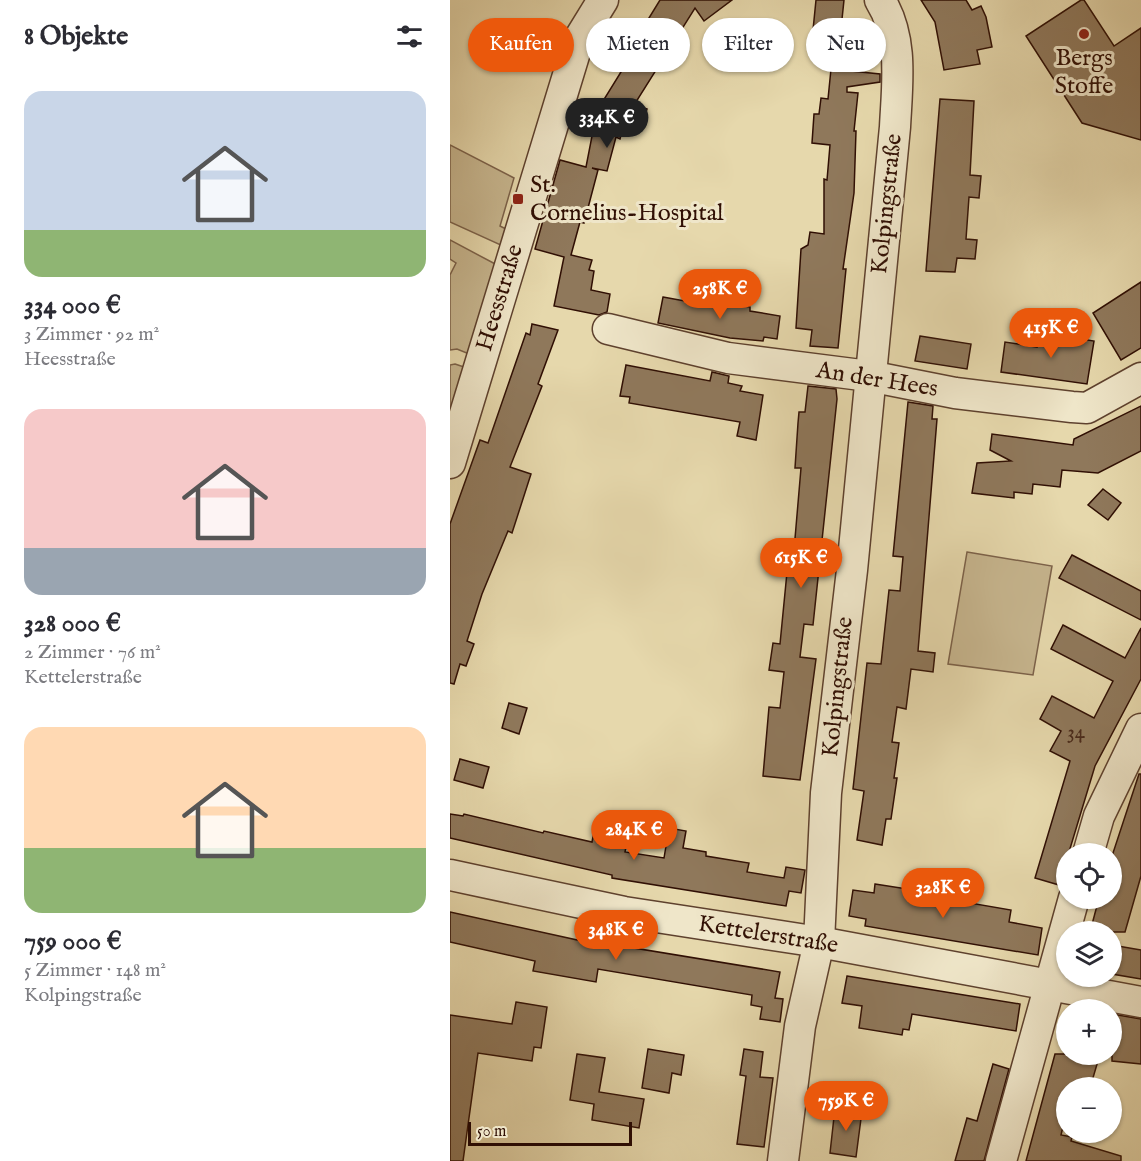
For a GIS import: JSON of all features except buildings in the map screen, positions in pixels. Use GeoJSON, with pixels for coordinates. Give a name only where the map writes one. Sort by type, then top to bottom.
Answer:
{"type":"FeatureCollection","features":[{"type":"Feature","properties":{"kind":"street","name":"Heesstraße"},"geometry":{"type":"LineString","coordinates":[[450,463],[579,39],[603,0]]}},
{"type":"Feature","properties":{"kind":"street","name":"Kolpingstraße"},"geometry":{"type":"LineString","coordinates":[[783,1161],[800,1026],[819,942],[826,794],[852,570],[869,376],[895,127],[898,55],[887,10],[880,0]]}},
{"type":"Feature","properties":{"kind":"street","name":"An der Hees"},"geometry":{"type":"LineString","coordinates":[[608,329],[728,358],[869,376],[955,393],[1087,408],[1141,378]]}},
{"type":"Feature","properties":{"kind":"street"},"geometry":{"type":"LineString","coordinates":[[1091,843],[1099,816],[1141,729]]}},
{"type":"Feature","properties":{"kind":"street","name":"Kettelerstraße"},"geometry":{"type":"LineString","coordinates":[[450,875],[624,912],[819,942],[1141,1002]]}},
{"type":"Feature","properties":{"kind":"street"},"geometry":{"type":"LineString","coordinates":[[1001,1161],[1071,909]]}},
{"type":"Feature","properties":{"kind":"shaded area"},"geometry":{"type":"Polygon","coordinates":[[[450,145],[514,178],[500,226],[508,230],[505,247],[450,222],[450,145]]]}},
{"type":"Feature","properties":{"kind":"shaded area"},"geometry":{"type":"Polygon","coordinates":[[[450,240],[499,266],[474,356],[457,349],[450,350],[450,275],[456,263],[450,259],[450,240]]]}},
{"type":"Feature","properties":{"kind":"shaded area"},"geometry":{"type":"Polygon","coordinates":[[[455,364],[470,369],[450,428],[450,365],[455,364]]]}},
{"type":"Feature","properties":{"kind":"shaded area"},"geometry":{"type":"Polygon","coordinates":[[[967,552],[1052,566],[1033,675],[948,664],[967,552]]]}},
{"type":"Feature","properties":{"kind":"place","name":"Bergs Stoffe"},"geometry":{"type":"Point","coordinates":[1084,34]}},
{"type":"Feature","properties":{"kind":"place","name":"St. Cornelius-Hospital"},"geometry":{"type":"Point","coordinates":[518,199]}}]}
